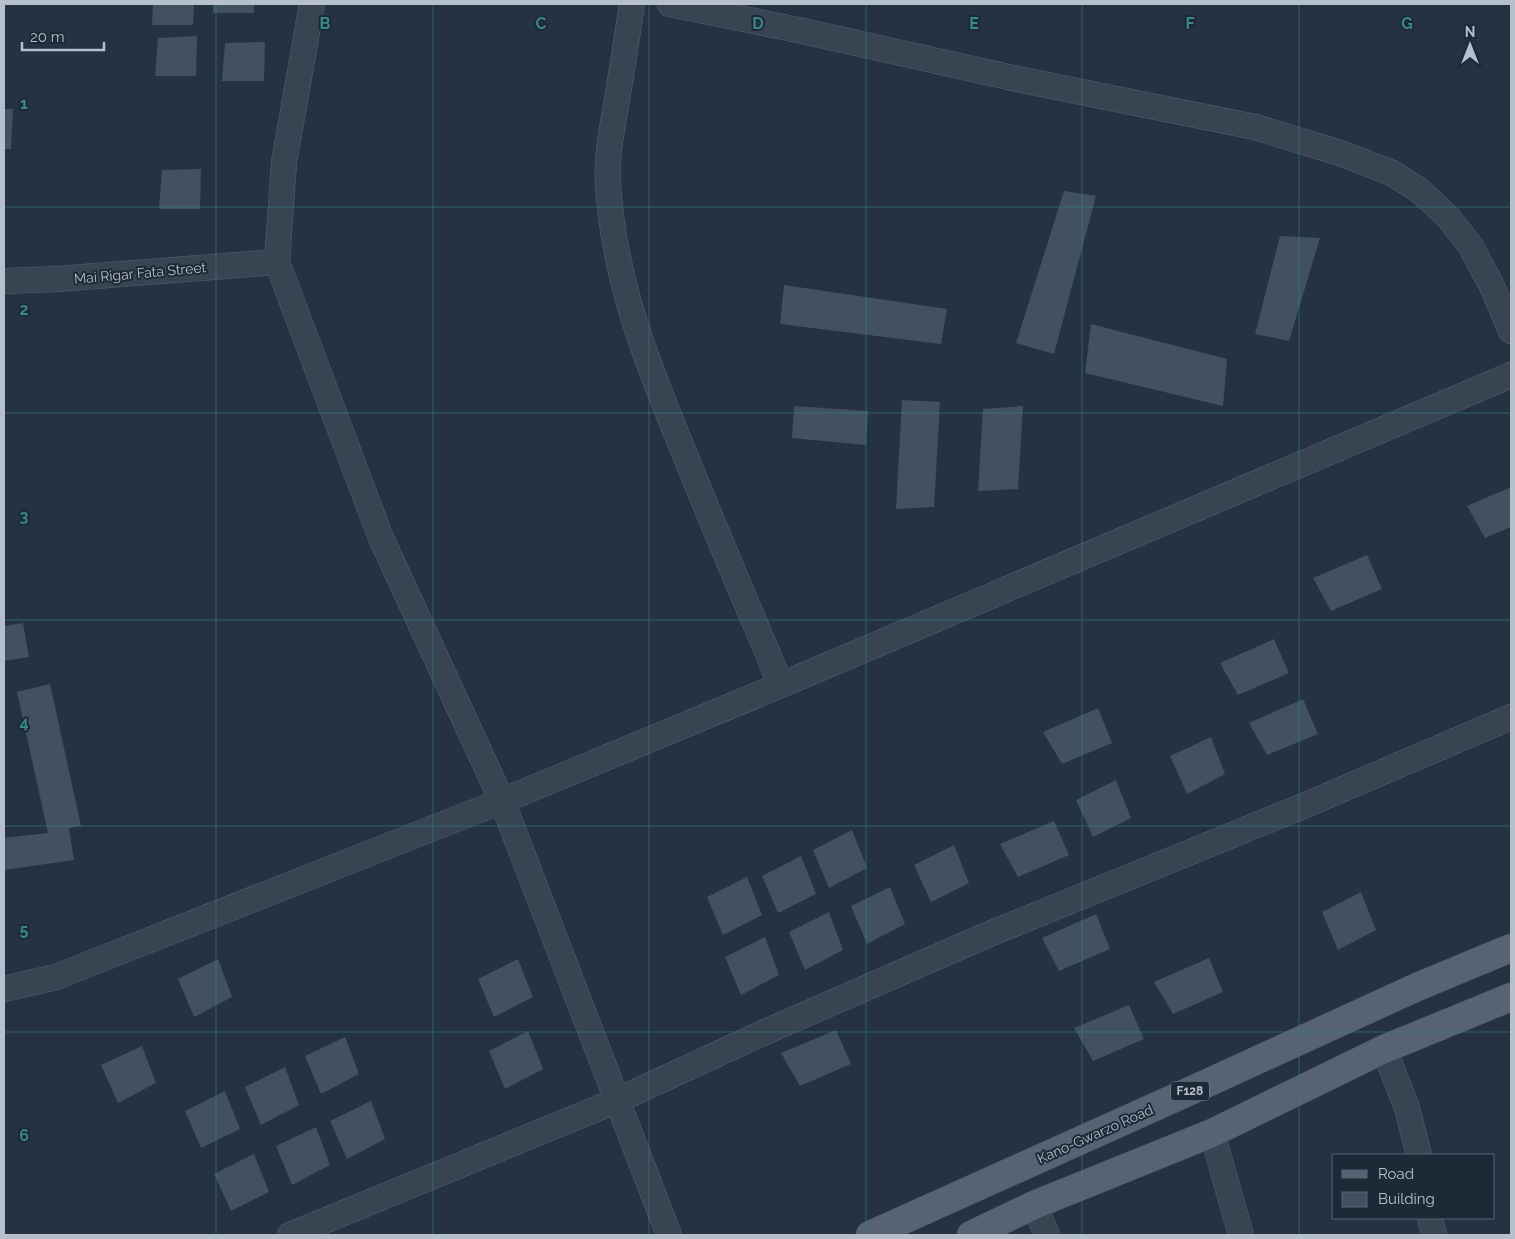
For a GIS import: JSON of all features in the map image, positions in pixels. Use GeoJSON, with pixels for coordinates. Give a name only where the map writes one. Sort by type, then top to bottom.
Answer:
{"type":"FeatureCollection","features":[{"type":"Feature","properties":{"kind":"main road","name":"Kano-Gwarzo Road"},"geometry":{"type":"LineString","coordinates":[[870,1235],[1417,987],[1511,948]]}},
{"type":"Feature","properties":{"kind":"main road"},"geometry":{"type":"LineString","coordinates":[[971,1235],[1034,1205],[1212,1133],[1384,1049],[1511,997]]}},
{"type":"Feature","properties":{"kind":"street"},"geometry":{"type":"LineString","coordinates":[[312,4],[284,162],[277,262],[381,538],[502,801],[669,1235]]}},
{"type":"Feature","properties":{"kind":"street"},"geometry":{"type":"LineString","coordinates":[[632,4],[610,143],[608,182],[612,224],[620,267],[631,310],[655,380],[708,513],[781,685]]}},
{"type":"Feature","properties":{"kind":"street"},"geometry":{"type":"LineString","coordinates":[[670,4],[807,32],[1022,80],[1254,127],[1340,153],[1392,173],[1420,191],[1447,216],[1470,245],[1492,286],[1511,331]]}},
{"type":"Feature","properties":{"kind":"street","name":"Mai Rigar Fata Street"},"geometry":{"type":"LineString","coordinates":[[4,281],[57,280],[277,262]]}},
{"type":"Feature","properties":{"kind":"street"},"geometry":{"type":"LineString","coordinates":[[4,989],[56,976],[502,801],[781,685],[1511,375]]}},
{"type":"Feature","properties":{"kind":"street"},"geometry":{"type":"LineString","coordinates":[[290,1235],[618,1100],[765,1032],[987,935],[1301,808],[1511,717]]}},
{"type":"Feature","properties":{"kind":"street"},"geometry":{"type":"LineString","coordinates":[[1384,1049],[1407,1108],[1419,1154]]}},
{"type":"Feature","properties":{"kind":"street"},"geometry":{"type":"LineString","coordinates":[[1212,1133],[1241,1235]]}},
{"type":"Feature","properties":{"kind":"street"},"geometry":{"type":"LineString","coordinates":[[1034,1205],[1047,1235]]}},
{"type":"Feature","properties":{"kind":"street"},"geometry":{"type":"LineString","coordinates":[[1430,1219],[1434,1235]]}},
{"type":"Feature","properties":{"kind":"building"},"geometry":{"type":"Polygon","coordinates":[[[153,4],[194,4],[193,25],[152,25],[153,4]]]}},
{"type":"Feature","properties":{"kind":"building"},"geometry":{"type":"Polygon","coordinates":[[[213,4],[254,4],[254,13],[213,13],[213,4]]]}},
{"type":"Feature","properties":{"kind":"building"},"geometry":{"type":"Polygon","coordinates":[[[197,36],[196,76],[155,76],[158,38],[197,36]]]}},
{"type":"Feature","properties":{"kind":"building"},"geometry":{"type":"Polygon","coordinates":[[[265,42],[264,81],[222,81],[225,43],[265,42]]]}},
{"type":"Feature","properties":{"kind":"building"},"geometry":{"type":"Polygon","coordinates":[[[4,109],[13,109],[11,149],[4,149],[4,109]]]}},
{"type":"Feature","properties":{"kind":"building"},"geometry":{"type":"Polygon","coordinates":[[[201,169],[200,209],[159,209],[162,170],[201,169]]]}},
{"type":"Feature","properties":{"kind":"building"},"geometry":{"type":"Polygon","coordinates":[[[1064,191],[1096,196],[1054,354],[1016,343],[1064,191]]]}},
{"type":"Feature","properties":{"kind":"building"},"geometry":{"type":"Polygon","coordinates":[[[1280,236],[1320,238],[1289,341],[1255,334],[1280,236]]]}},
{"type":"Feature","properties":{"kind":"building"},"geometry":{"type":"Polygon","coordinates":[[[784,285],[947,309],[941,344],[780,324],[784,285]]]}},
{"type":"Feature","properties":{"kind":"building"},"geometry":{"type":"Polygon","coordinates":[[[1091,324],[1227,359],[1223,406],[1085,373],[1091,324]]]}},
{"type":"Feature","properties":{"kind":"building"},"geometry":{"type":"Polygon","coordinates":[[[902,400],[940,402],[934,507],[896,509],[902,400]]]}},
{"type":"Feature","properties":{"kind":"building"},"geometry":{"type":"Polygon","coordinates":[[[794,406],[868,411],[866,445],[792,438],[794,406]]]}},
{"type":"Feature","properties":{"kind":"building"},"geometry":{"type":"Polygon","coordinates":[[[1023,406],[1018,489],[978,491],[983,409],[1023,406]]]}},
{"type":"Feature","properties":{"kind":"building"},"geometry":{"type":"Polygon","coordinates":[[[1511,487],[1511,527],[1485,538],[1467,506],[1511,487]]]}},
{"type":"Feature","properties":{"kind":"building"},"geometry":{"type":"Polygon","coordinates":[[[1367,555],[1382,589],[1331,611],[1313,578],[1367,555]]]}},
{"type":"Feature","properties":{"kind":"building"},"geometry":{"type":"Polygon","coordinates":[[[23,623],[29,657],[4,661],[4,626],[23,623]]]}},
{"type":"Feature","properties":{"kind":"building"},"geometry":{"type":"Polygon","coordinates":[[[1274,639],[1289,673],[1238,695],[1220,663],[1274,639]]]}},
{"type":"Feature","properties":{"kind":"building"},"geometry":{"type":"Polygon","coordinates":[[[50,684],[81,826],[69,828],[74,860],[4,870],[4,838],[48,833],[17,692],[50,684]]]}},
{"type":"Feature","properties":{"kind":"building"},"geometry":{"type":"Polygon","coordinates":[[[1303,699],[1318,734],[1267,755],[1249,723],[1303,699]]]}},
{"type":"Feature","properties":{"kind":"building"},"geometry":{"type":"Polygon","coordinates":[[[1098,708],[1112,743],[1062,764],[1043,732],[1098,708]]]}},
{"type":"Feature","properties":{"kind":"building"},"geometry":{"type":"Polygon","coordinates":[[[1211,737],[1225,774],[1187,794],[1170,756],[1211,737]]]}},
{"type":"Feature","properties":{"kind":"building"},"geometry":{"type":"Polygon","coordinates":[[[1116,780],[1131,818],[1093,837],[1076,800],[1116,780]]]}},
{"type":"Feature","properties":{"kind":"building"},"geometry":{"type":"Polygon","coordinates":[[[1054,821],[1069,855],[1018,877],[1000,844],[1054,821]]]}},
{"type":"Feature","properties":{"kind":"building"},"geometry":{"type":"Polygon","coordinates":[[[852,830],[867,868],[829,888],[813,850],[852,830]]]}},
{"type":"Feature","properties":{"kind":"building"},"geometry":{"type":"Polygon","coordinates":[[[954,845],[969,883],[931,902],[914,865],[954,845]]]}},
{"type":"Feature","properties":{"kind":"building"},"geometry":{"type":"Polygon","coordinates":[[[801,856],[816,894],[778,913],[762,876],[801,856]]]}},
{"type":"Feature","properties":{"kind":"building"},"geometry":{"type":"Polygon","coordinates":[[[747,877],[762,915],[723,935],[707,897],[747,877]]]}},
{"type":"Feature","properties":{"kind":"building"},"geometry":{"type":"Polygon","coordinates":[[[890,887],[905,924],[867,944],[851,906],[890,887]]]}},
{"type":"Feature","properties":{"kind":"building"},"geometry":{"type":"Polygon","coordinates":[[[1361,892],[1376,930],[1338,950],[1322,912],[1361,892]]]}},
{"type":"Feature","properties":{"kind":"building"},"geometry":{"type":"Polygon","coordinates":[[[829,912],[843,950],[805,970],[789,932],[829,912]]]}},
{"type":"Feature","properties":{"kind":"building"},"geometry":{"type":"Polygon","coordinates":[[[1096,914],[1110,949],[1059,971],[1042,938],[1096,914]]]}},
{"type":"Feature","properties":{"kind":"building"},"geometry":{"type":"Polygon","coordinates":[[[765,937],[779,975],[741,995],[725,957],[765,937]]]}},
{"type":"Feature","properties":{"kind":"building"},"geometry":{"type":"Polygon","coordinates":[[[1209,958],[1223,992],[1173,1014],[1154,982],[1209,958]]]}},
{"type":"Feature","properties":{"kind":"building"},"geometry":{"type":"Polygon","coordinates":[[[218,959],[232,997],[194,1017],[178,979],[218,959]]]}},
{"type":"Feature","properties":{"kind":"building"},"geometry":{"type":"Polygon","coordinates":[[[518,959],[533,997],[494,1017],[478,979],[518,959]]]}},
{"type":"Feature","properties":{"kind":"building"},"geometry":{"type":"Polygon","coordinates":[[[1129,1005],[1144,1039],[1093,1061],[1074,1028],[1129,1005]]]}},
{"type":"Feature","properties":{"kind":"building"},"geometry":{"type":"Polygon","coordinates":[[[836,1030],[851,1064],[800,1086],[781,1053],[836,1030]]]}},
{"type":"Feature","properties":{"kind":"building"},"geometry":{"type":"Polygon","coordinates":[[[528,1031],[543,1069],[505,1089],[489,1051],[528,1031]]]}},
{"type":"Feature","properties":{"kind":"building"},"geometry":{"type":"Polygon","coordinates":[[[345,1037],[359,1074],[321,1094],[305,1056],[345,1037]]]}},
{"type":"Feature","properties":{"kind":"building"},"geometry":{"type":"Polygon","coordinates":[[[142,1046],[156,1083],[118,1103],[101,1065],[142,1046]]]}},
{"type":"Feature","properties":{"kind":"building"},"geometry":{"type":"Polygon","coordinates":[[[285,1067],[299,1105],[261,1125],[245,1087],[285,1067]]]}},
{"type":"Feature","properties":{"kind":"building"},"geometry":{"type":"Polygon","coordinates":[[[225,1091],[240,1129],[201,1148],[185,1111],[225,1091]]]}},
{"type":"Feature","properties":{"kind":"building"},"geometry":{"type":"Polygon","coordinates":[[[371,1101],[385,1139],[347,1159],[330,1121],[371,1101]]]}},
{"type":"Feature","properties":{"kind":"building"},"geometry":{"type":"Polygon","coordinates":[[[316,1127],[330,1165],[292,1185],[276,1146],[316,1127]]]}},
{"type":"Feature","properties":{"kind":"building"},"geometry":{"type":"Polygon","coordinates":[[[254,1154],[269,1192],[231,1211],[214,1174],[254,1154]]]}}]}
